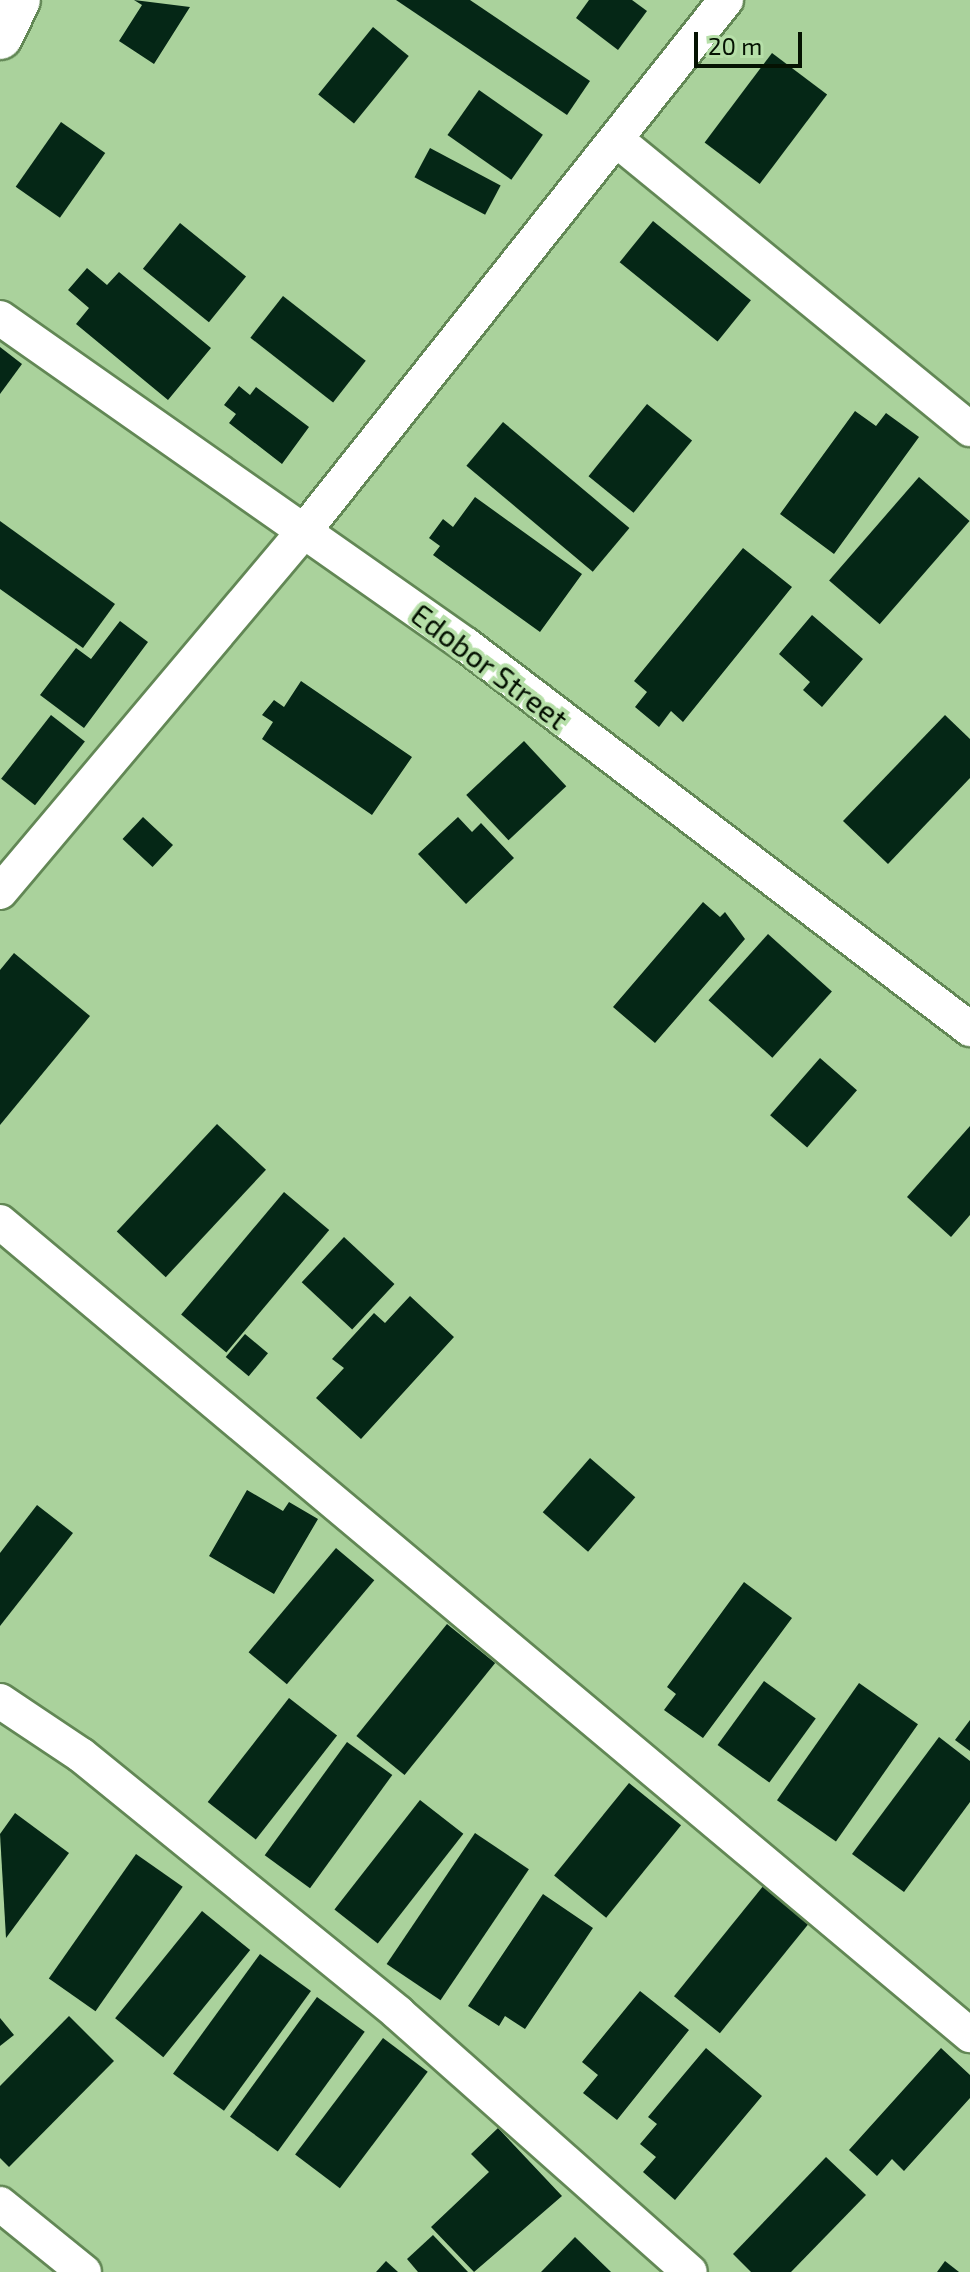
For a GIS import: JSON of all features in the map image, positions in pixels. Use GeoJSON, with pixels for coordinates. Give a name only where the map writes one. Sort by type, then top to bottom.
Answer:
{"type":"FeatureCollection","features":[{"type":"Feature","properties":{"kind":"highway"},"geometry":{"type":"LineString","coordinates":[[0,37],[18,0]]}},
{"type":"Feature","properties":{"kind":"street"},"geometry":{"type":"LineString","coordinates":[[0,892],[305,530],[618,141],[726,0]]}},
{"type":"Feature","properties":{"kind":"street"},"geometry":{"type":"LineString","coordinates":[[618,141],[970,429]]}},
{"type":"Feature","properties":{"kind":"street","name":"Edobor Street"},"geometry":{"type":"LineString","coordinates":[[0,318],[305,530],[970,1029]]}},
{"type":"Feature","properties":{"kind":"street"},"geometry":{"type":"LineString","coordinates":[[0,1222],[970,2035]]}},
{"type":"Feature","properties":{"kind":"street"},"geometry":{"type":"LineString","coordinates":[[0,1701],[81,1755],[398,2013],[690,2272]]}},
{"type":"Feature","properties":{"kind":"street"},"geometry":{"type":"LineString","coordinates":[[0,2204],[84,2272]]}},
{"type":"Feature","properties":{"kind":"building"},"geometry":{"type":"Polygon","coordinates":[[[134,0],[190,7],[154,64],[119,41],[142,5],[134,0]]]}},
{"type":"Feature","properties":{"kind":"building"},"geometry":{"type":"Polygon","coordinates":[[[396,0],[470,0],[590,81],[567,115],[396,0]]]}},
{"type":"Feature","properties":{"kind":"building"},"geometry":{"type":"Polygon","coordinates":[[[589,0],[632,0],[647,11],[618,50],[576,18],[589,0]]]}},
{"type":"Feature","properties":{"kind":"building"},"geometry":{"type":"Polygon","coordinates":[[[373,27],[409,56],[354,124],[318,95],[373,27]]]}},
{"type":"Feature","properties":{"kind":"building"},"geometry":{"type":"Polygon","coordinates":[[[772,53],[827,95],[760,184],[705,142],[772,53]]]}},
{"type":"Feature","properties":{"kind":"building"},"geometry":{"type":"Polygon","coordinates":[[[479,90],[543,135],[511,180],[447,135],[479,90]]]}},
{"type":"Feature","properties":{"kind":"building"},"geometry":{"type":"Polygon","coordinates":[[[61,122],[105,153],[60,218],[16,187],[61,122]]]}},
{"type":"Feature","properties":{"kind":"building"},"geometry":{"type":"Polygon","coordinates":[[[430,148],[501,186],[485,215],[415,177],[430,148]]]}},
{"type":"Feature","properties":{"kind":"building"},"geometry":{"type":"Polygon","coordinates":[[[653,221],[751,300],[718,341],[620,262],[653,221]]]}},
{"type":"Feature","properties":{"kind":"building"},"geometry":{"type":"Polygon","coordinates":[[[180,223],[246,276],[209,322],[143,269],[180,223]]]}},
{"type":"Feature","properties":{"kind":"building"},"geometry":{"type":"Polygon","coordinates":[[[87,268],[107,285],[119,272],[211,348],[168,400],[76,324],[89,308],[68,290],[87,268]]]}},
{"type":"Feature","properties":{"kind":"building"},"geometry":{"type":"Polygon","coordinates":[[[283,296],[366,361],[333,402],[250,338],[283,296]]]}},
{"type":"Feature","properties":{"kind":"building"},"geometry":{"type":"Polygon","coordinates":[[[0,347],[22,364],[0,394],[0,347]]]}},
{"type":"Feature","properties":{"kind":"building"},"geometry":{"type":"Polygon","coordinates":[[[239,386],[250,395],[256,387],[309,427],[282,464],[229,423],[236,414],[224,405],[239,386]]]}},
{"type":"Feature","properties":{"kind":"building"},"geometry":{"type":"Polygon","coordinates":[[[647,404],[692,441],[634,513],[588,476],[647,404]]]}},
{"type":"Feature","properties":{"kind":"building"},"geometry":{"type":"Polygon","coordinates":[[[855,411],[876,426],[886,413],[919,437],[834,554],[780,514],[855,411]]]}},
{"type":"Feature","properties":{"kind":"building"},"geometry":{"type":"Polygon","coordinates":[[[503,422],[629,528],[593,572],[466,466],[503,422]]]}},
{"type":"Feature","properties":{"kind":"building"},"geometry":{"type":"Polygon","coordinates":[[[919,477],[970,521],[880,624],[829,580],[919,477]]]}},
{"type":"Feature","properties":{"kind":"building"},"geometry":{"type":"Polygon","coordinates":[[[475,497],[582,574],[540,632],[433,555],[440,546],[429,538],[443,519],[453,527],[475,497]]]}},
{"type":"Feature","properties":{"kind":"building"},"geometry":{"type":"Polygon","coordinates":[[[0,521],[115,604],[83,648],[0,589],[0,521]]]}},
{"type":"Feature","properties":{"kind":"building"},"geometry":{"type":"Polygon","coordinates":[[[743,548],[792,587],[683,722],[671,711],[659,727],[635,707],[647,692],[634,681],[743,548]]]}},
{"type":"Feature","properties":{"kind":"building"},"geometry":{"type":"Polygon","coordinates":[[[812,615],[863,659],[822,707],[803,690],[810,682],[779,654],[812,615]]]}},
{"type":"Feature","properties":{"kind":"building"},"geometry":{"type":"Polygon","coordinates":[[[120,621],[148,642],[84,728],[40,695],[76,648],[91,659],[120,621]]]}},
{"type":"Feature","properties":{"kind":"building"},"geometry":{"type":"Polygon","coordinates":[[[301,681],[412,757],[372,815],[262,739],[273,722],[262,715],[274,700],[284,707],[301,681]]]}},
{"type":"Feature","properties":{"kind":"building"},"geometry":{"type":"Polygon","coordinates":[[[51,715],[85,741],[35,805],[1,779],[51,715]]]}},
{"type":"Feature","properties":{"kind":"building"},"geometry":{"type":"Polygon","coordinates":[[[945,715],[970,739],[970,778],[888,864],[843,821],[945,715]]]}},
{"type":"Feature","properties":{"kind":"building"},"geometry":{"type":"Polygon","coordinates":[[[524,741],[566,786],[509,840],[466,795],[524,741]]]}},
{"type":"Feature","properties":{"kind":"building"},"geometry":{"type":"Polygon","coordinates":[[[143,817],[173,845],[153,867],[123,839],[143,817]]]}},
{"type":"Feature","properties":{"kind":"building"},"geometry":{"type":"Polygon","coordinates":[[[458,817],[472,832],[481,823],[514,858],[466,904],[418,854],[458,817]]]}},
{"type":"Feature","properties":{"kind":"building"},"geometry":{"type":"Polygon","coordinates":[[[703,902],[720,917],[725,912],[745,939],[655,1043],[613,1007],[703,902]]]}},
{"type":"Feature","properties":{"kind":"building"},"geometry":{"type":"Polygon","coordinates":[[[768,934],[832,992],[772,1058],[708,1000],[768,934]]]}},
{"type":"Feature","properties":{"kind":"building"},"geometry":{"type":"Polygon","coordinates":[[[14,953],[90,1016],[0,1125],[0,970],[14,953]]]}},
{"type":"Feature","properties":{"kind":"building"},"geometry":{"type":"Polygon","coordinates":[[[820,1058],[857,1090],[807,1148],[770,1115],[820,1058]]]}},
{"type":"Feature","properties":{"kind":"building"},"geometry":{"type":"Polygon","coordinates":[[[217,1124],[266,1170],[166,1277],[117,1232],[217,1124]]]}},
{"type":"Feature","properties":{"kind":"building"},"geometry":{"type":"Polygon","coordinates":[[[970,1126],[970,1215],[951,1237],[907,1197],[970,1126]]]}},
{"type":"Feature","properties":{"kind":"building"},"geometry":{"type":"Polygon","coordinates":[[[284,1192],[329,1230],[226,1352],[181,1315],[284,1192]]]}},
{"type":"Feature","properties":{"kind":"building"},"geometry":{"type":"Polygon","coordinates":[[[344,1237],[394,1284],[352,1329],[302,1282],[344,1237]]]}},
{"type":"Feature","properties":{"kind":"building"},"geometry":{"type":"Polygon","coordinates":[[[410,1296],[454,1337],[361,1439],[316,1398],[344,1368],[332,1359],[374,1313],[385,1323],[410,1296]]]}},
{"type":"Feature","properties":{"kind":"building"},"geometry":{"type":"Polygon","coordinates":[[[245,1334],[268,1353],[249,1376],[226,1357],[245,1334]]]}},
{"type":"Feature","properties":{"kind":"building"},"geometry":{"type":"Polygon","coordinates":[[[590,1458],[635,1497],[588,1552],[543,1512],[590,1458]]]}},
{"type":"Feature","properties":{"kind":"building"},"geometry":{"type":"Polygon","coordinates":[[[247,1490],[283,1511],[289,1502],[318,1519],[274,1594],[209,1556],[247,1490]]]}},
{"type":"Feature","properties":{"kind":"building"},"geometry":{"type":"Polygon","coordinates":[[[37,1505],[73,1533],[0,1626],[0,1553],[37,1505]]]}},
{"type":"Feature","properties":{"kind":"building"},"geometry":{"type":"Polygon","coordinates":[[[336,1548],[374,1580],[287,1684],[249,1652],[336,1548]]]}},
{"type":"Feature","properties":{"kind":"building"},"geometry":{"type":"Polygon","coordinates":[[[744,1582],[792,1618],[703,1738],[664,1710],[676,1694],[667,1687],[744,1582]]]}},
{"type":"Feature","properties":{"kind":"building"},"geometry":{"type":"Polygon","coordinates":[[[447,1624],[495,1663],[405,1775],[356,1736],[447,1624]]]}},
{"type":"Feature","properties":{"kind":"building"},"geometry":{"type":"Polygon","coordinates":[[[764,1681],[816,1719],[769,1783],[718,1745],[764,1681]]]}},
{"type":"Feature","properties":{"kind":"building"},"geometry":{"type":"Polygon","coordinates":[[[859,1683],[918,1724],[836,1841],[777,1800],[859,1683]]]}},
{"type":"Feature","properties":{"kind":"building"},"geometry":{"type":"Polygon","coordinates":[[[289,1698],[337,1736],[256,1840],[208,1802],[289,1698]]]}},
{"type":"Feature","properties":{"kind":"building"},"geometry":{"type":"Polygon","coordinates":[[[970,1720],[970,1751],[955,1740],[970,1720]]]}},
{"type":"Feature","properties":{"kind":"building"},"geometry":{"type":"Polygon","coordinates":[[[939,1737],[970,1761],[970,1802],[904,1892],[852,1854],[939,1737]]]}},
{"type":"Feature","properties":{"kind":"building"},"geometry":{"type":"Polygon","coordinates":[[[347,1742],[392,1775],[310,1888],[265,1855],[347,1742]]]}},
{"type":"Feature","properties":{"kind":"building"},"geometry":{"type":"Polygon","coordinates":[[[629,1783],[681,1825],[606,1918],[554,1875],[629,1783]]]}},
{"type":"Feature","properties":{"kind":"building"},"geometry":{"type":"Polygon","coordinates":[[[420,1800],[463,1834],[378,1943],[334,1910],[420,1800]]]}},
{"type":"Feature","properties":{"kind":"building"},"geometry":{"type":"Polygon","coordinates":[[[15,1813],[69,1853],[6,1938],[0,1834],[15,1813]]]}},
{"type":"Feature","properties":{"kind":"building"},"geometry":{"type":"Polygon","coordinates":[[[475,1833],[529,1869],[441,2000],[387,1964],[475,1833]]]}},
{"type":"Feature","properties":{"kind":"building"},"geometry":{"type":"Polygon","coordinates":[[[136,1854],[183,1887],[96,2011],[49,1979],[136,1854]]]}},
{"type":"Feature","properties":{"kind":"building"},"geometry":{"type":"Polygon","coordinates":[[[764,1885],[810,1922],[720,2033],[674,1996],[764,1885]]]}},
{"type":"Feature","properties":{"kind":"building"},"geometry":{"type":"Polygon","coordinates":[[[543,1894],[593,1928],[525,2029],[505,2016],[499,2026],[468,2006],[543,1894]]]}},
{"type":"Feature","properties":{"kind":"building"},"geometry":{"type":"Polygon","coordinates":[[[202,1911],[250,1950],[163,2057],[115,2018],[202,1911]]]}},
{"type":"Feature","properties":{"kind":"building"},"geometry":{"type":"Polygon","coordinates":[[[260,1954],[311,1991],[224,2111],[173,2074],[260,1954]]]}},
{"type":"Feature","properties":{"kind":"building"},"geometry":{"type":"Polygon","coordinates":[[[640,1991],[689,2030],[617,2120],[583,2093],[598,2075],[582,2062],[640,1991]]]}},
{"type":"Feature","properties":{"kind":"building"},"geometry":{"type":"Polygon","coordinates":[[[317,1997],[365,2032],[278,2151],[230,2117],[317,1997]]]}},
{"type":"Feature","properties":{"kind":"building"},"geometry":{"type":"Polygon","coordinates":[[[69,2016],[114,2061],[9,2167],[0,2158],[0,2086],[69,2016]]]}},
{"type":"Feature","properties":{"kind":"building"},"geometry":{"type":"Polygon","coordinates":[[[0,2018],[14,2035],[0,2046],[0,2018]]]}},
{"type":"Feature","properties":{"kind":"building"},"geometry":{"type":"Polygon","coordinates":[[[383,2038],[428,2072],[340,2188],[295,2155],[383,2038]]]}},
{"type":"Feature","properties":{"kind":"building"},"geometry":{"type":"Polygon","coordinates":[[[706,2048],[762,2096],[675,2200],[643,2172],[656,2157],[640,2144],[657,2124],[648,2117],[706,2048]]]}},
{"type":"Feature","properties":{"kind":"building"},"geometry":{"type":"Polygon","coordinates":[[[941,2048],[970,2075],[970,2098],[904,2171],[892,2159],[877,2176],[849,2150],[941,2048]]]}},
{"type":"Feature","properties":{"kind":"building"},"geometry":{"type":"Polygon","coordinates":[[[498,2128],[562,2196],[474,2272],[431,2227],[489,2172],[471,2154],[498,2128]]]}},
{"type":"Feature","properties":{"kind":"building"},"geometry":{"type":"Polygon","coordinates":[[[826,2157],[866,2195],[791,2272],[751,2272],[733,2254],[826,2157]]]}},
{"type":"Feature","properties":{"kind":"building"},"geometry":{"type":"Polygon","coordinates":[[[433,2235],[468,2272],[418,2272],[407,2259],[433,2235]]]}},
{"type":"Feature","properties":{"kind":"building"},"geometry":{"type":"Polygon","coordinates":[[[575,2237],[611,2272],[541,2272],[575,2237]]]}},
{"type":"Feature","properties":{"kind":"building"},"geometry":{"type":"Polygon","coordinates":[[[386,2261],[398,2272],[376,2272],[386,2261]]]}},
{"type":"Feature","properties":{"kind":"building"},"geometry":{"type":"Polygon","coordinates":[[[945,2261],[959,2272],[937,2272],[945,2261]]]}}]}
